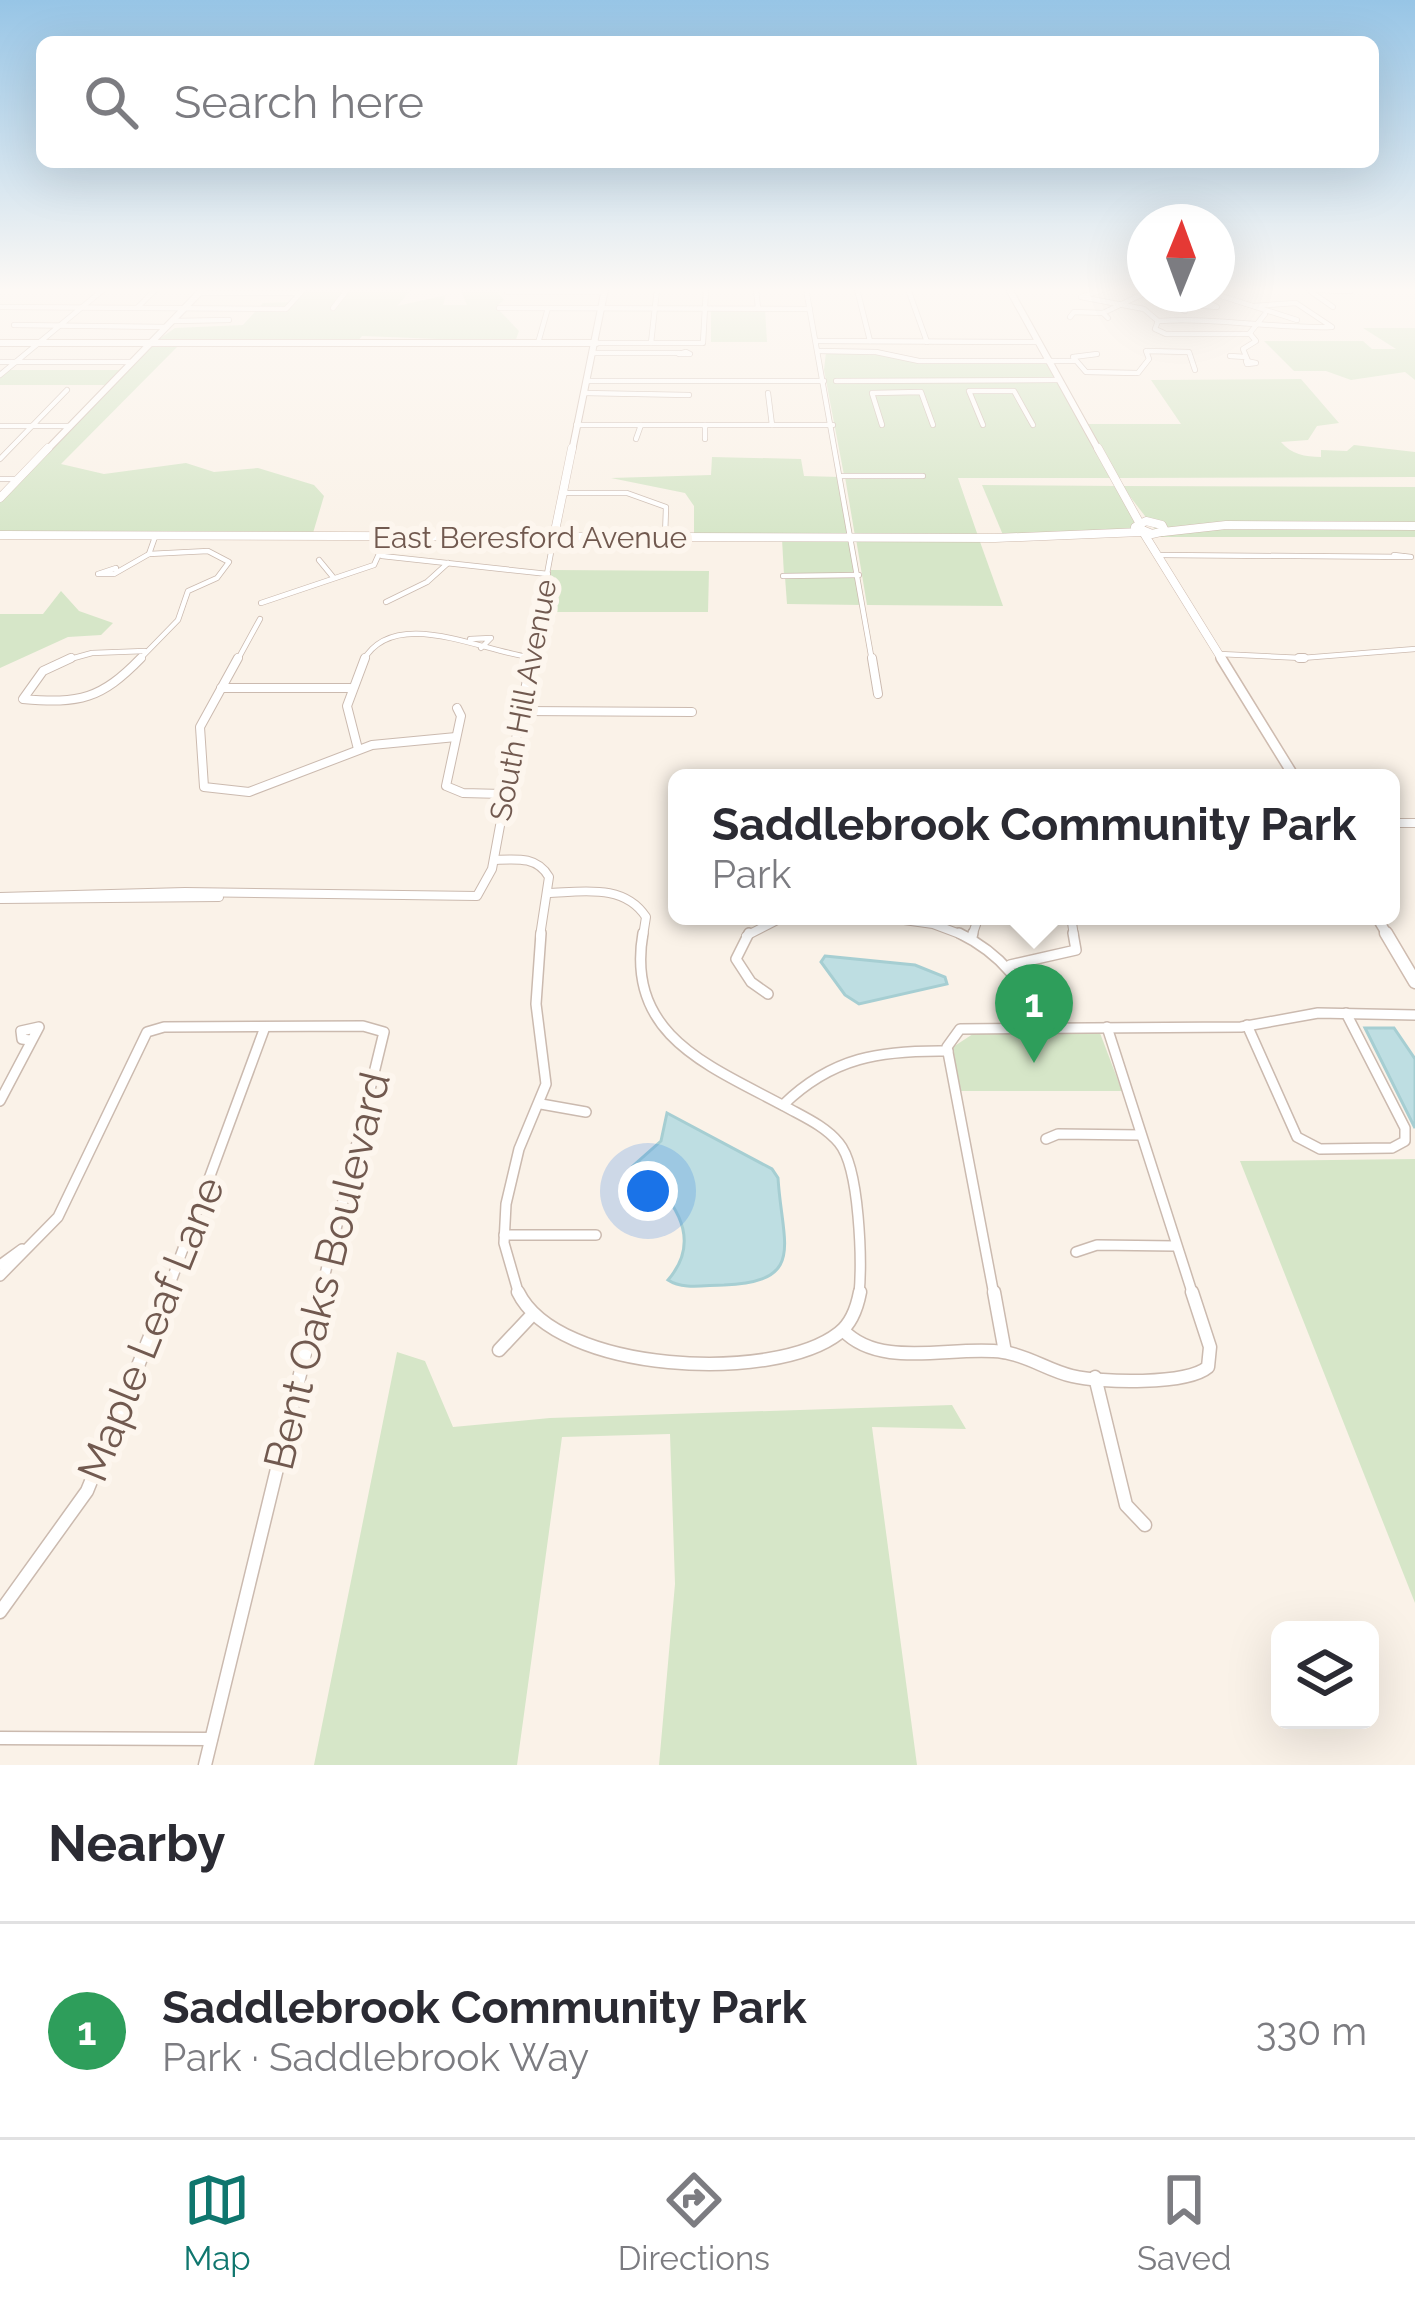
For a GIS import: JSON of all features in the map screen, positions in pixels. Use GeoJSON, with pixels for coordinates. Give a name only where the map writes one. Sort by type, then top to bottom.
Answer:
{"type":"FeatureCollection","features":[{"type":"Feature","properties":{"kind":"street"},"geometry":{"type":"LineString","coordinates":[[0,498],[123,371]]}},
{"type":"Feature","properties":{"kind":"street","name":"South Hill Avenue"},"geometry":{"type":"LineString","coordinates":[[0,898],[477,896],[494,860],[503,794],[588,371]]}},
{"type":"Feature","properties":{"kind":"street"},"geometry":{"type":"LineString","coordinates":[[822,371],[878,694]]}},
{"type":"Feature","properties":{"kind":"street"},"geometry":{"type":"LineString","coordinates":[[1053,371],[1130,500],[1139,527],[1290,769]]}},
{"type":"Feature","properties":{"kind":"street"},"geometry":{"type":"LineString","coordinates":[[1085,371],[1139,371]]}},
{"type":"Feature","properties":{"kind":"street"},"geometry":{"type":"LineString","coordinates":[[836,381],[1057,380]]}},
{"type":"Feature","properties":{"kind":"street"},"geometry":{"type":"LineString","coordinates":[[586,381],[694,385]]}},
{"type":"Feature","properties":{"kind":"street"},"geometry":{"type":"LineString","coordinates":[[587,393],[595,385],[824,381]]}},
{"type":"Feature","properties":{"kind":"street"},"geometry":{"type":"LineString","coordinates":[[893,382],[897,390]]}},
{"type":"Feature","properties":{"kind":"street"},"geometry":{"type":"LineString","coordinates":[[988,382],[992,390]]}},
{"type":"Feature","properties":{"kind":"street"},"geometry":{"type":"LineString","coordinates":[[669,394],[670,383]]}},
{"type":"Feature","properties":{"kind":"street"},"geometry":{"type":"LineString","coordinates":[[2,454],[67,390]]}},
{"type":"Feature","properties":{"kind":"street"},"geometry":{"type":"LineString","coordinates":[[882,425],[872,393],[897,390],[921,392],[933,425]]}},
{"type":"Feature","properties":{"kind":"street"},"geometry":{"type":"LineString","coordinates":[[983,425],[969,392],[1018,393],[1033,425]]}},
{"type":"Feature","properties":{"kind":"street"},"geometry":{"type":"LineString","coordinates":[[587,393],[689,394]]}},
{"type":"Feature","properties":{"kind":"street"},"geometry":{"type":"LineString","coordinates":[[768,393],[772,425]]}},
{"type":"Feature","properties":{"kind":"street"},"geometry":{"type":"LineString","coordinates":[[576,425],[833,425]]}},
{"type":"Feature","properties":{"kind":"street"},"geometry":{"type":"LineString","coordinates":[[636,439],[640,425]]}},
{"type":"Feature","properties":{"kind":"street"},"geometry":{"type":"LineString","coordinates":[[705,425],[705,439]]}},
{"type":"Feature","properties":{"kind":"street"},"geometry":{"type":"LineString","coordinates":[[0,426],[70,426]]}},
{"type":"Feature","properties":{"kind":"street"},"geometry":{"type":"LineString","coordinates":[[842,476],[923,476]]}},
{"type":"Feature","properties":{"kind":"street"},"geometry":{"type":"LineString","coordinates":[[0,479],[18,479]]}},
{"type":"Feature","properties":{"kind":"street"},"geometry":{"type":"LineString","coordinates":[[564,493],[651,499],[666,507],[665,537]]}},
{"type":"Feature","properties":{"kind":"street"},"geometry":{"type":"LineString","coordinates":[[1130,500],[1159,528],[1415,526]]}},
{"type":"Feature","properties":{"kind":"street"},"geometry":{"type":"LineString","coordinates":[[1159,528],[1154,538],[1160,554]]}},
{"type":"Feature","properties":{"kind":"street","name":"East Beresford Avenue"},"geometry":{"type":"LineString","coordinates":[[0,535],[1061,537],[1159,528]]}},
{"type":"Feature","properties":{"kind":"street"},"geometry":{"type":"LineString","coordinates":[[261,602],[374,565],[382,556],[387,536]]}},
{"type":"Feature","properties":{"kind":"street"},"geometry":{"type":"LineString","coordinates":[[149,554],[155,537]]}},
{"type":"Feature","properties":{"kind":"street"},"geometry":{"type":"LineString","coordinates":[[116,568],[149,554],[208,551],[229,562],[217,578],[188,591],[178,620],[112,688],[69,704],[23,699],[28,686],[54,664],[92,652],[145,651]]}},
{"type":"Feature","properties":{"kind":"street"},"geometry":{"type":"LineString","coordinates":[[1160,554],[1394,555]]}},
{"type":"Feature","properties":{"kind":"street"},"geometry":{"type":"LineString","coordinates":[[382,556],[449,562],[491,574],[548,574]]}},
{"type":"Feature","properties":{"kind":"street"},"geometry":{"type":"LineString","coordinates":[[319,560],[334,578]]}},
{"type":"Feature","properties":{"kind":"street"},"geometry":{"type":"LineString","coordinates":[[386,602],[427,582],[449,562]]}},
{"type":"Feature","properties":{"kind":"street"},"geometry":{"type":"LineString","coordinates":[[783,576],[860,575]]}},
{"type":"Feature","properties":{"kind":"street"},"geometry":{"type":"LineString","coordinates":[[260,619],[200,727],[204,787],[242,794],[262,791],[358,749],[457,737]]}},
{"type":"Feature","properties":{"kind":"street"},"geometry":{"type":"LineString","coordinates":[[358,749],[344,716],[361,658],[380,644],[416,634],[491,638],[481,648]]}},
{"type":"Feature","properties":{"kind":"street"},"geometry":{"type":"LineString","coordinates":[[371,638],[380,644]]}},
{"type":"Feature","properties":{"kind":"street"},"geometry":{"type":"LineString","coordinates":[[469,640],[481,648],[530,657]]}},
{"type":"Feature","properties":{"kind":"street"},"geometry":{"type":"LineString","coordinates":[[1220,653],[1252,654],[1265,660],[1415,649]]}},
{"type":"Feature","properties":{"kind":"street"},"geometry":{"type":"LineString","coordinates":[[221,688],[350,688]]}},
{"type":"Feature","properties":{"kind":"street"},"geometry":{"type":"LineString","coordinates":[[457,708],[461,716],[448,789],[503,794]]}},
{"type":"Feature","properties":{"kind":"street"},"geometry":{"type":"LineString","coordinates":[[522,711],[692,712]]}},
{"type":"Feature","properties":{"kind":"street"},"geometry":{"type":"LineString","coordinates":[[494,860],[544,865],[548,893],[536,984],[546,1047],[542,1104],[518,1152],[504,1235],[511,1284],[531,1316],[592,1348],[662,1360],[801,1350],[843,1330],[859,1298],[861,1267],[848,1159],[825,1130],[711,1069],[661,1032],[639,974],[646,917],[636,901],[620,895],[548,893]]}},
{"type":"Feature","properties":{"kind":"street"},"geometry":{"type":"LineString","coordinates":[[748,925],[738,939],[736,953],[743,974],[768,994]]}},
{"type":"Feature","properties":{"kind":"street"},"geometry":{"type":"LineString","coordinates":[[932,925],[973,937],[1010,964],[1032,995],[1043,1027]]}},
{"type":"Feature","properties":{"kind":"street"},"geometry":{"type":"LineString","coordinates":[[973,937],[976,925]]}},
{"type":"Feature","properties":{"kind":"street"},"geometry":{"type":"LineString","coordinates":[[1010,964],[1076,950],[1079,942],[1074,925]]}},
{"type":"Feature","properties":{"kind":"street"},"geometry":{"type":"LineString","coordinates":[[1381,925],[1415,982]]}},
{"type":"Feature","properties":{"kind":"street"},"geometry":{"type":"LineString","coordinates":[[1005,1352],[948,1051],[960,1029],[1247,1025],[1346,1013],[1415,1015]]}},
{"type":"Feature","properties":{"kind":"street"},"geometry":{"type":"LineString","coordinates":[[1247,1025],[1297,1137],[1320,1149],[1392,1148],[1405,1142],[1405,1128],[1346,1013]]}},
{"type":"Feature","properties":{"kind":"street","name":"Bent Oaks Boulevard"},"geometry":{"type":"LineString","coordinates":[[0,1276],[73,1191],[148,1032],[164,1027],[374,1027],[384,1032],[205,1765]]}},
{"type":"Feature","properties":{"kind":"street","name":"Maple Leaf Lane"},"geometry":{"type":"LineString","coordinates":[[0,1612],[87,1491],[208,1193],[265,1027]]}},
{"type":"Feature","properties":{"kind":"street"},"geometry":{"type":"LineString","coordinates":[[843,1330],[856,1344],[872,1350],[1005,1352],[1056,1373],[1095,1377],[1174,1379],[1197,1376],[1208,1367],[1210,1347],[1107,1027]]}},
{"type":"Feature","properties":{"kind":"street"},"geometry":{"type":"LineString","coordinates":[[0,1101],[30,1040]]}},
{"type":"Feature","properties":{"kind":"street"},"geometry":{"type":"LineString","coordinates":[[783,1105],[810,1075],[867,1052],[948,1051]]}},
{"type":"Feature","properties":{"kind":"street"},"geometry":{"type":"LineString","coordinates":[[542,1104],[586,1112]]}},
{"type":"Feature","properties":{"kind":"street"},"geometry":{"type":"LineString","coordinates":[[1046,1138],[1141,1136]]}},
{"type":"Feature","properties":{"kind":"street"},"geometry":{"type":"LineString","coordinates":[[504,1235],[596,1235]]}},
{"type":"Feature","properties":{"kind":"street","name":"Bent Oaks Boulevard"},"geometry":{"type":"LineString","coordinates":[[0,1264],[33,1241]]}},
{"type":"Feature","properties":{"kind":"street"},"geometry":{"type":"LineString","coordinates":[[1076,1252],[1096,1245],[1175,1246]]}},
{"type":"Feature","properties":{"kind":"street"},"geometry":{"type":"LineString","coordinates":[[500,1350],[531,1316]]}},
{"type":"Feature","properties":{"kind":"street"},"geometry":{"type":"LineString","coordinates":[[1095,1377],[1126,1505],[1144,1525]]}},
{"type":"Feature","properties":{"kind":"street"},"geometry":{"type":"LineString","coordinates":[[0,1738],[212,1739]]}},
{"type":"Feature","properties":{"kind":"green space"},"geometry":{"type":"Polygon","coordinates":[[[8,371],[121,371],[108,385],[0,385],[0,376],[8,371]]]}},
{"type":"Feature","properties":{"kind":"green space"},"geometry":{"type":"Polygon","coordinates":[[[125,371],[153,371],[61,464],[104,474],[186,463],[214,472],[258,468],[314,485],[324,496],[313,533],[0,533],[0,500],[125,371]]]}},
{"type":"Feature","properties":{"kind":"green space"},"geometry":{"type":"Polygon","coordinates":[[[824,371],[1052,371],[1113,478],[958,478],[978,536],[855,536],[845,477],[925,476],[844,475],[824,371]]]}},
{"type":"Feature","properties":{"kind":"green space"},"geometry":{"type":"Polygon","coordinates":[[[1327,371],[1415,371],[1415,380],[1405,372],[1351,380],[1327,371]]]}},
{"type":"Feature","properties":{"kind":"green space"},"geometry":{"type":"Polygon","coordinates":[[[1301,379],[1339,423],[1317,426],[1308,440],[1281,442],[1285,446],[1315,457],[1321,457],[1321,450],[1347,451],[1354,445],[1415,452],[1415,477],[1117,478],[1085,424],[1181,424],[1151,380],[1301,379]]]}},
{"type":"Feature","properties":{"kind":"green space"},"geometry":{"type":"Polygon","coordinates":[[[712,457],[801,459],[804,476],[840,477],[850,535],[694,534],[694,506],[685,493],[611,478],[711,475],[712,457]]]}},
{"type":"Feature","properties":{"kind":"green space"},"geometry":{"type":"Polygon","coordinates":[[[982,485],[1118,486],[1146,535],[1003,535],[982,485]]]}},
{"type":"Feature","properties":{"kind":"green space"},"geometry":{"type":"Polygon","coordinates":[[[1122,486],[1415,487],[1415,537],[1161,537],[1122,486]]]}},
{"type":"Feature","properties":{"kind":"green space"},"geometry":{"type":"Polygon","coordinates":[[[782,539],[851,539],[857,574],[784,575],[782,539]]]}},
{"type":"Feature","properties":{"kind":"green space"},"geometry":{"type":"Polygon","coordinates":[[[856,539],[979,539],[1003,606],[867,605],[856,539]]]}},
{"type":"Feature","properties":{"kind":"green space"},"geometry":{"type":"Polygon","coordinates":[[[551,570],[709,571],[708,612],[543,612],[551,570]]]}},
{"type":"Feature","properties":{"kind":"green space"},"geometry":{"type":"Polygon","coordinates":[[[785,577],[857,577],[862,605],[787,604],[785,577]]]}},
{"type":"Feature","properties":{"kind":"green space"},"geometry":{"type":"Polygon","coordinates":[[[61,591],[79,611],[113,623],[101,635],[68,637],[0,668],[0,614],[43,614],[61,591]]]}},
{"type":"Feature","properties":{"kind":"green space"},"geometry":{"type":"Polygon","coordinates":[[[976,1032],[1100,1033],[1122,1091],[959,1091],[953,1047],[976,1032]]]}},
{"type":"Feature","properties":{"kind":"green space"},"geometry":{"type":"Polygon","coordinates":[[[1415,1159],[1415,1603],[1240,1161],[1415,1159]]]}},
{"type":"Feature","properties":{"kind":"green space"},"geometry":{"type":"Polygon","coordinates":[[[397,1352],[425,1361],[453,1427],[550,1418],[952,1405],[966,1429],[872,1427],[917,1765],[659,1765],[675,1584],[670,1434],[562,1437],[517,1765],[314,1765],[397,1352]]]}},
{"type":"Feature","properties":{"kind":"water"},"geometry":{"type":"Polygon","coordinates":[[[825,956],[915,965],[945,977],[947,984],[859,1004],[845,995],[821,962],[825,956]]]}},
{"type":"Feature","properties":{"kind":"water"},"geometry":{"type":"Polygon","coordinates":[[[1365,1028],[1394,1028],[1415,1059],[1415,1128],[1365,1028]]]}},
{"type":"Feature","properties":{"kind":"water"},"geometry":{"type":"Polygon","coordinates":[[[667,1113],[772,1169],[778,1178],[784,1255],[768,1276],[702,1286],[668,1280],[684,1247],[679,1217],[659,1189],[633,1166],[661,1141],[667,1113]]]}},
{"type":"Feature","properties":{"kind":"place","name":"Saddlebrook Community Park"},"geometry":{"type":"Point","coordinates":[1034,1063]}}]}
